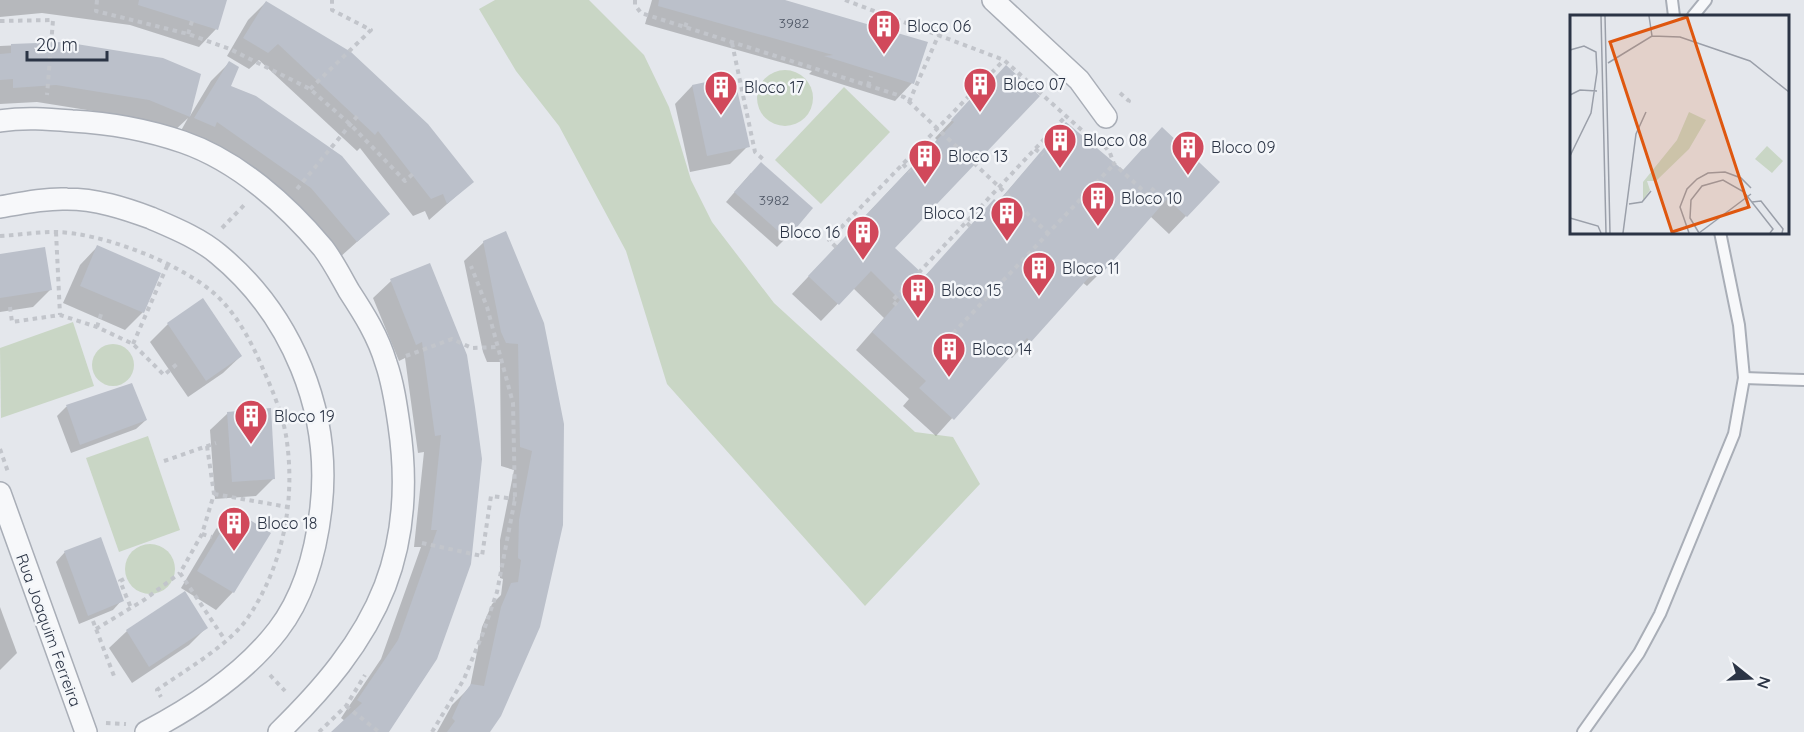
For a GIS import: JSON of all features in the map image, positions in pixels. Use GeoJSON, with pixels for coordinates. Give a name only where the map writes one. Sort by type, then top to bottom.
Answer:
{"type":"FeatureCollection","features":[{"type":"Feature","properties":{"kind":"street"},"geometry":{"type":"LineString","coordinates":[[993,0],[1113,113]]}},
{"type":"Feature","properties":{"kind":"street"},"geometry":{"type":"LineString","coordinates":[[0,121],[51,120],[134,128],[185,143],[231,166],[270,195],[325,250],[369,320],[386,362],[401,439],[405,481],[395,553],[381,595],[343,661],[303,709],[279,732]]}},
{"type":"Feature","properties":{"kind":"street"},"geometry":{"type":"LineString","coordinates":[[0,207],[67,199],[102,202],[179,230],[216,253],[251,284],[285,333],[309,386],[321,431],[324,460],[318,536],[304,584],[278,630],[254,656],[180,714],[140,728]]}},
{"type":"Feature","properties":{"kind":"street","name":"Rua Joaquim Ferreira"},"geometry":{"type":"LineString","coordinates":[[6,488],[92,726]]}},
{"type":"Feature","properties":{"kind":"lane"},"geometry":{"type":"LineString","coordinates":[[1671,0],[1674,15]]}},
{"type":"Feature","properties":{"kind":"lane"},"geometry":{"type":"LineString","coordinates":[[1694,15],[1706,0]]}},
{"type":"Feature","properties":{"kind":"lane"},"geometry":{"type":"LineString","coordinates":[[1583,732],[1639,653],[1660,614],[1734,434],[1744,378],[1739,324],[1720,234]]}},
{"type":"Feature","properties":{"kind":"lane"},"geometry":{"type":"LineString","coordinates":[[1744,378],[1804,380]]}},
{"type":"Feature","properties":{"kind":"path"},"geometry":{"type":"LineString","coordinates":[[97,0],[96,11],[188,34],[230,49],[310,88],[351,125],[405,181],[416,171]]}},
{"type":"Feature","properties":{"kind":"path"},"geometry":{"type":"LineString","coordinates":[[310,88],[371,30],[332,10],[332,0]]}},
{"type":"Feature","properties":{"kind":"path"},"geometry":{"type":"LineString","coordinates":[[635,0],[641,13],[904,97],[1048,234]]}},
{"type":"Feature","properties":{"kind":"path"},"geometry":{"type":"LineString","coordinates":[[845,0],[1004,60],[1093,140],[1096,136],[1110,153],[1114,164],[1148,195],[1154,188]]}},
{"type":"Feature","properties":{"kind":"path"},"geometry":{"type":"LineString","coordinates":[[685,27],[688,19]]}},
{"type":"Feature","properties":{"kind":"path"},"geometry":{"type":"LineString","coordinates":[[0,21],[53,20],[46,105]]}},
{"type":"Feature","properties":{"kind":"path"},"geometry":{"type":"LineString","coordinates":[[188,34],[192,21]]}},
{"type":"Feature","properties":{"kind":"path"},"geometry":{"type":"LineString","coordinates":[[909,102],[939,34]]}},
{"type":"Feature","properties":{"kind":"path"},"geometry":{"type":"LineString","coordinates":[[732,42],[755,152],[764,160]]}},
{"type":"Feature","properties":{"kind":"path"},"geometry":{"type":"LineString","coordinates":[[777,57],[779,49]]}},
{"type":"Feature","properties":{"kind":"path"},"geometry":{"type":"LineString","coordinates":[[836,247],[829,240],[1004,60]]}},
{"type":"Feature","properties":{"kind":"path"},"geometry":{"type":"LineString","coordinates":[[868,86],[871,76]]}},
{"type":"Feature","properties":{"kind":"path"},"geometry":{"type":"LineString","coordinates":[[1113,86],[1129,102],[1113,113]]}},
{"type":"Feature","properties":{"kind":"path"},"geometry":{"type":"LineString","coordinates":[[978,88],[985,94]]}},
{"type":"Feature","properties":{"kind":"path"},"geometry":{"type":"LineString","coordinates":[[293,194],[359,114]]}},
{"type":"Feature","properties":{"kind":"path"},"geometry":{"type":"LineString","coordinates":[[897,305],[892,301],[1066,116]]}},
{"type":"Feature","properties":{"kind":"path"},"geometry":{"type":"LineString","coordinates":[[1035,149],[1043,155]]}},
{"type":"Feature","properties":{"kind":"path"},"geometry":{"type":"LineString","coordinates":[[903,164],[910,172]]}},
{"type":"Feature","properties":{"kind":"path"},"geometry":{"type":"LineString","coordinates":[[944,352],[939,348],[1114,164]]}},
{"type":"Feature","properties":{"kind":"path"},"geometry":{"type":"LineString","coordinates":[[1087,193],[1093,200]]}},
{"type":"Feature","properties":{"kind":"path"},"geometry":{"type":"LineString","coordinates":[[967,223],[974,229]]}},
{"type":"Feature","properties":{"kind":"path"},"geometry":{"type":"LineString","coordinates":[[0,236],[56,232],[116,244],[168,264],[218,296],[249,337],[272,390],[287,441],[288,507],[282,544],[267,586],[247,618],[225,640],[158,690],[163,699]]}},
{"type":"Feature","properties":{"kind":"path"},"geometry":{"type":"LineString","coordinates":[[56,232],[60,315]]}},
{"type":"Feature","properties":{"kind":"path"},"geometry":{"type":"LineString","coordinates":[[133,344],[168,264]]}},
{"type":"Feature","properties":{"kind":"path"},"geometry":{"type":"LineString","coordinates":[[432,732],[464,679],[483,633],[497,592],[515,499],[513,403],[487,307],[471,266]]}},
{"type":"Feature","properties":{"kind":"path"},"geometry":{"type":"LineString","coordinates":[[1014,270],[1019,275]]}},
{"type":"Feature","properties":{"kind":"path"},"geometry":{"type":"LineString","coordinates":[[10,308],[12,322],[60,315],[97,327],[133,344],[164,375],[177,364]]}},
{"type":"Feature","properties":{"kind":"path"},"geometry":{"type":"LineString","coordinates":[[97,327],[102,310]]}},
{"type":"Feature","properties":{"kind":"path"},"geometry":{"type":"LineString","coordinates":[[403,357],[452,339],[472,348],[498,347]]}},
{"type":"Feature","properties":{"kind":"path"},"geometry":{"type":"LineString","coordinates":[[164,461],[216,443]]}},
{"type":"Feature","properties":{"kind":"path"},"geometry":{"type":"LineString","coordinates":[[96,629],[144,600],[180,573],[202,534],[214,494],[207,446]]}},
{"type":"Feature","properties":{"kind":"path"},"geometry":{"type":"LineString","coordinates":[[0,449],[6,488]]}},
{"type":"Feature","properties":{"kind":"path"},"geometry":{"type":"LineString","coordinates":[[214,494],[288,507]]}},
{"type":"Feature","properties":{"kind":"path"},"geometry":{"type":"LineString","coordinates":[[415,541],[482,556],[491,496],[515,499]]}},
{"type":"Feature","properties":{"kind":"path"},"geometry":{"type":"LineString","coordinates":[[202,534],[212,537]]}},
{"type":"Feature","properties":{"kind":"path"},"geometry":{"type":"LineString","coordinates":[[180,573],[225,640]]}},
{"type":"Feature","properties":{"kind":"path"},"geometry":{"type":"LineString","coordinates":[[124,579],[120,581],[131,608]]}},
{"type":"Feature","properties":{"kind":"path"},"geometry":{"type":"LineString","coordinates":[[144,600],[148,607]]}},
{"type":"Feature","properties":{"kind":"path"},"geometry":{"type":"LineString","coordinates":[[93,621],[114,676],[111,677]]}},
{"type":"Feature","properties":{"kind":"path"},"geometry":{"type":"LineString","coordinates":[[270,675],[286,693]]}},
{"type":"Feature","properties":{"kind":"path"},"geometry":{"type":"LineString","coordinates":[[346,706],[379,732]]}},
{"type":"Feature","properties":{"kind":"path"},"geometry":{"type":"LineString","coordinates":[[92,726],[111,724],[140,728]]}},
{"type":"Feature","properties":{"kind":"green space"},"geometry":{"type":"Polygon","coordinates":[[[495,0],[589,0],[644,55],[669,107],[691,180],[712,222],[774,303],[915,432],[953,437],[980,484],[865,606],[667,384],[626,251],[559,126],[516,71],[479,9],[495,0]]]}},
{"type":"Feature","properties":{"kind":"green space"},"geometry":{"type":"Polygon","coordinates":[[[785,70],[796,72],[805,78],[811,87],[813,98],[811,109],[805,118],[796,124],[785,126],[774,124],[765,118],[759,109],[757,98],[759,87],[765,78],[774,72],[785,70]]]}},
{"type":"Feature","properties":{"kind":"green space"},"geometry":{"type":"Polygon","coordinates":[[[844,87],[890,132],[821,204],[775,160],[844,87]]]}},
{"type":"Feature","properties":{"kind":"green space"},"geometry":{"type":"Polygon","coordinates":[[[73,322],[94,386],[1,418],[0,348],[73,322]]]}},
{"type":"Feature","properties":{"kind":"green space"},"geometry":{"type":"Polygon","coordinates":[[[113,344],[121,345],[128,350],[133,357],[133,373],[128,380],[121,385],[113,386],[105,385],[98,380],[93,373],[92,365],[93,357],[98,350],[105,345],[113,344]]]}},
{"type":"Feature","properties":{"kind":"green space"},"geometry":{"type":"Polygon","coordinates":[[[148,436],[180,530],[119,552],[86,458],[148,436]]]}},
{"type":"Feature","properties":{"kind":"green space"},"geometry":{"type":"Polygon","coordinates":[[[145,544],[155,544],[168,551],[175,564],[175,574],[168,587],[155,594],[145,594],[136,590],[129,583],[125,574],[125,564],[129,555],[136,548],[145,544]]]}},
{"type":"Feature","properties":{"kind":"building"},"geometry":{"type":"Polygon","coordinates":[[[139,0],[227,0],[218,30],[138,5],[139,0]]]}},
{"type":"Feature","properties":{"kind":"building"},"geometry":{"type":"Polygon","coordinates":[[[659,0],[785,0],[928,42],[914,84],[824,56],[833,55],[658,6],[659,0]]]}},
{"type":"Feature","properties":{"kind":"building"},"geometry":{"type":"Polygon","coordinates":[[[266,1],[351,52],[428,124],[474,182],[447,204],[443,194],[431,199],[378,131],[375,135],[278,44],[268,53],[243,38],[266,1]]]}},
{"type":"Feature","properties":{"kind":"building"},"geometry":{"type":"Polygon","coordinates":[[[64,42],[163,58],[201,74],[190,117],[149,100],[56,85],[13,88],[13,79],[0,80],[0,54],[11,53],[11,44],[64,42]]]}},
{"type":"Feature","properties":{"kind":"building"},"geometry":{"type":"Polygon","coordinates":[[[229,61],[239,67],[231,86],[256,96],[342,156],[390,214],[357,242],[311,188],[217,122],[215,127],[194,118],[229,61]]]}},
{"type":"Feature","properties":{"kind":"building"},"geometry":{"type":"Polygon","coordinates":[[[1006,65],[1040,96],[895,248],[925,276],[994,199],[998,202],[1066,122],[1123,170],[1162,127],[1220,182],[1187,217],[1167,199],[1105,270],[1100,265],[1031,342],[1027,338],[954,420],[919,388],[926,381],[872,332],[900,300],[871,271],[839,305],[808,276],[954,122],[951,120],[973,96],[976,98],[1006,65]]]}},
{"type":"Feature","properties":{"kind":"building","name":"Bloco 17"},"geometry":{"type":"Polygon","coordinates":[[[734,76],[750,147],[707,156],[692,85],[734,76]]]}},
{"type":"Feature","properties":{"kind":"building"},"geometry":{"type":"Polygon","coordinates":[[[761,162],[813,208],[787,239],[734,192],[761,162]]]}},
{"type":"Feature","properties":{"kind":"building"},"geometry":{"type":"Polygon","coordinates":[[[506,231],[544,323],[564,424],[563,525],[540,627],[501,716],[490,732],[447,732],[455,721],[452,718],[462,696],[471,684],[484,686],[501,607],[511,583],[518,582],[521,560],[518,558],[519,520],[532,451],[520,447],[518,344],[506,343],[501,332],[483,241],[506,231]]]}},
{"type":"Feature","properties":{"kind":"building"},"geometry":{"type":"Polygon","coordinates":[[[97,245],[161,273],[144,313],[80,286],[97,245]]]}},
{"type":"Feature","properties":{"kind":"building"},"geometry":{"type":"Polygon","coordinates":[[[45,247],[52,290],[0,298],[0,254],[45,247]]]}},
{"type":"Feature","properties":{"kind":"building"},"geometry":{"type":"Polygon","coordinates":[[[430,263],[467,355],[475,407],[482,459],[471,564],[437,659],[389,732],[331,732],[362,703],[357,700],[398,640],[437,530],[431,530],[441,435],[435,436],[422,342],[416,345],[390,279],[430,263]]]}},
{"type":"Feature","properties":{"kind":"building"},"geometry":{"type":"Polygon","coordinates":[[[203,298],[242,356],[206,381],[167,323],[203,298]]]}},
{"type":"Feature","properties":{"kind":"building"},"geometry":{"type":"Polygon","coordinates":[[[132,383],[147,420],[80,445],[66,405],[132,383]]]}},
{"type":"Feature","properties":{"kind":"building","name":"Bloco 19"},"geometry":{"type":"Polygon","coordinates":[[[271,408],[275,479],[232,482],[227,412],[271,408]]]}},
{"type":"Feature","properties":{"kind":"building","name":"Bloco 18"},"geometry":{"type":"Polygon","coordinates":[[[234,510],[271,533],[234,593],[197,571],[234,510]]]}},
{"type":"Feature","properties":{"kind":"building"},"geometry":{"type":"Polygon","coordinates":[[[101,537],[124,601],[88,616],[64,551],[101,537]]]}},
{"type":"Feature","properties":{"kind":"building"},"geometry":{"type":"Polygon","coordinates":[[[185,591],[208,628],[149,667],[126,630],[185,591]]]}},
{"type":"Feature","properties":{"kind":"place","name":"Bloco 06"},"geometry":{"type":"Point","coordinates":[884,55]}},
{"type":"Feature","properties":{"kind":"place","name":"Bloco 07"},"geometry":{"type":"Point","coordinates":[980,113]}},
{"type":"Feature","properties":{"kind":"place","name":"Bloco 17"},"geometry":{"type":"Point","coordinates":[721,116]}},
{"type":"Feature","properties":{"kind":"place","name":"Bloco 08"},"geometry":{"type":"Point","coordinates":[1060,169]}},
{"type":"Feature","properties":{"kind":"place","name":"Bloco 09"},"geometry":{"type":"Point","coordinates":[1188,176]}},
{"type":"Feature","properties":{"kind":"place","name":"Bloco 13"},"geometry":{"type":"Point","coordinates":[925,185]}},
{"type":"Feature","properties":{"kind":"place","name":"Bloco 10"},"geometry":{"type":"Point","coordinates":[1098,227]}},
{"type":"Feature","properties":{"kind":"place","name":"Bloco 12"},"geometry":{"type":"Point","coordinates":[1007,242]}},
{"type":"Feature","properties":{"kind":"place","name":"Bloco 16"},"geometry":{"type":"Point","coordinates":[863,261]}},
{"type":"Feature","properties":{"kind":"place","name":"Bloco 11"},"geometry":{"type":"Point","coordinates":[1039,297]}},
{"type":"Feature","properties":{"kind":"place","name":"Bloco 15"},"geometry":{"type":"Point","coordinates":[918,319]}},
{"type":"Feature","properties":{"kind":"place","name":"Bloco 14"},"geometry":{"type":"Point","coordinates":[949,378]}},
{"type":"Feature","properties":{"kind":"place","name":"Bloco 19"},"geometry":{"type":"Point","coordinates":[251,445]}},
{"type":"Feature","properties":{"kind":"place","name":"Bloco 18"},"geometry":{"type":"Point","coordinates":[234,552]}}]}
